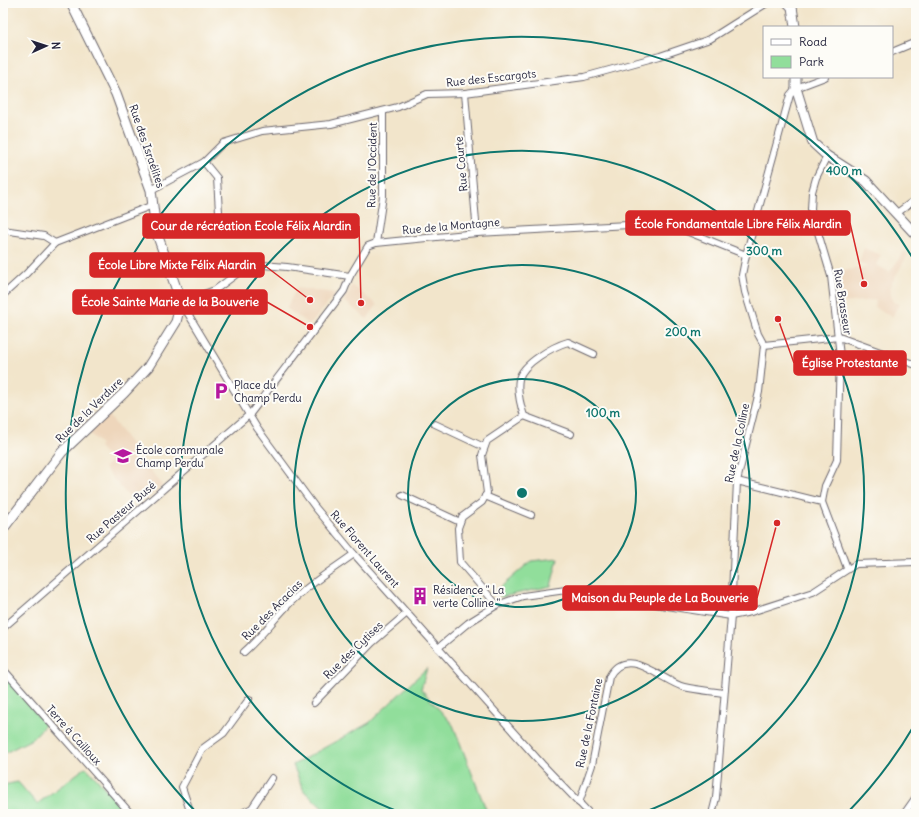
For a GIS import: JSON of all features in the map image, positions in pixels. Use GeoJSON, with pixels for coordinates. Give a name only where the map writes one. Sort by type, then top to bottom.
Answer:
{"type":"FeatureCollection","features":[{"type":"Feature","properties":{"kind":"street","name":"Rue des Israélites"},"geometry":{"type":"LineString","coordinates":[[72,3],[116,94],[151,190],[156,231],[181,302]]}},
{"type":"Feature","properties":{"kind":"street","name":"Rue des Escargots"},"geometry":{"type":"LineString","coordinates":[[151,190],[204,162],[223,143],[262,130],[330,124],[398,107],[427,94],[465,93],[584,77],[660,56],[710,39],[767,3]]}},
{"type":"Feature","properties":{"kind":"street"},"geometry":{"type":"LineString","coordinates":[[788,3],[792,7],[795,26]]}},
{"type":"Feature","properties":{"kind":"street"},"geometry":{"type":"LineString","coordinates":[[893,52],[916,42]]}},
{"type":"Feature","properties":{"kind":"street"},"geometry":{"type":"LineString","coordinates":[[796,78],[796,88],[813,143],[827,156],[866,181],[916,235]]}},
{"type":"Feature","properties":{"kind":"street"},"geometry":{"type":"LineString","coordinates":[[822,78],[796,88],[790,95],[746,255],[742,275],[745,292],[758,334],[764,345],[839,337],[916,366]]}},
{"type":"Feature","properties":{"kind":"street","name":"Rue Courte"},"geometry":{"type":"LineString","coordinates":[[465,93],[477,233]]}},
{"type":"Feature","properties":{"kind":"street","name":"Rue de l'Occident"},"geometry":{"type":"LineString","coordinates":[[376,243],[384,196],[383,111]]}},
{"type":"Feature","properties":{"kind":"street","name":"Rue Brasseur"},"geometry":{"type":"LineString","coordinates":[[822,502],[825,486],[837,460],[840,356],[831,276],[811,209],[812,192],[816,178],[827,156]]}},
{"type":"Feature","properties":{"kind":"street"},"geometry":{"type":"LineString","coordinates":[[204,162],[217,178],[219,212]]}},
{"type":"Feature","properties":{"kind":"street"},"geometry":{"type":"LineString","coordinates":[[897,213],[916,199]]}},
{"type":"Feature","properties":{"kind":"street"},"geometry":{"type":"LineString","coordinates":[[3,295],[26,274],[55,243],[152,205]]}},
{"type":"Feature","properties":{"kind":"street","name":"Rue de la Montagne"},"geometry":{"type":"LineString","coordinates":[[376,243],[477,233],[666,222],[746,255]]}},
{"type":"Feature","properties":{"kind":"street"},"geometry":{"type":"LineString","coordinates":[[3,230],[44,236],[55,243]]}},
{"type":"Feature","properties":{"kind":"street"},"geometry":{"type":"LineString","coordinates":[[250,414],[181,302],[215,290],[250,264],[287,267],[350,276],[368,246],[376,243]]}},
{"type":"Feature","properties":{"kind":"street","name":"Rue Pasteur Busé"},"geometry":{"type":"LineString","coordinates":[[3,628],[250,414],[344,291],[350,276]]}},
{"type":"Feature","properties":{"kind":"street","name":"Rue de la Verdure"},"geometry":{"type":"LineString","coordinates":[[3,529],[62,452],[148,367],[176,322],[181,302]]}},
{"type":"Feature","properties":{"kind":"street"},"geometry":{"type":"LineString","coordinates":[[524,416],[518,387],[520,376],[531,363],[554,346],[568,342],[594,354]]}},
{"type":"Feature","properties":{"kind":"street","name":"Rue de la Colline"},"geometry":{"type":"LineString","coordinates":[[712,814],[716,798],[731,616],[737,481],[759,392],[764,345]]}},
{"type":"Feature","properties":{"kind":"street","name":"Rue Florent Laurent"},"geometry":{"type":"LineString","coordinates":[[250,414],[310,501],[354,554],[579,803]]}},
{"type":"Feature","properties":{"kind":"street"},"geometry":{"type":"LineString","coordinates":[[524,416],[571,434]]}},
{"type":"Feature","properties":{"kind":"street"},"geometry":{"type":"LineString","coordinates":[[497,605],[460,562],[458,528],[462,517],[482,502],[487,493],[482,455],[487,441],[524,416]]}},
{"type":"Feature","properties":{"kind":"street"},"geometry":{"type":"LineString","coordinates":[[435,424],[484,447]]}},
{"type":"Feature","properties":{"kind":"street"},"geometry":{"type":"LineString","coordinates":[[737,481],[822,502],[847,568]]}},
{"type":"Feature","properties":{"kind":"street"},"geometry":{"type":"LineString","coordinates":[[402,495],[460,522]]}},
{"type":"Feature","properties":{"kind":"street"},"geometry":{"type":"LineString","coordinates":[[485,496],[531,515]]}},
{"type":"Feature","properties":{"kind":"street","name":"Rue des Acacias"},"geometry":{"type":"LineString","coordinates":[[244,652],[261,637],[305,589],[354,554]]}},
{"type":"Feature","properties":{"kind":"street"},"geometry":{"type":"LineString","coordinates":[[438,648],[468,623],[497,605],[523,596],[566,590],[731,616],[751,612],[813,592],[847,568],[856,564],[916,562]]}},
{"type":"Feature","properties":{"kind":"street","name":"Rue des Cytises"},"geometry":{"type":"LineString","coordinates":[[314,703],[372,643],[407,614]]}},
{"type":"Feature","properties":{"kind":"street","name":"Rue de la Fontaine"},"geometry":{"type":"LineString","coordinates":[[579,803],[592,765],[609,677],[615,667],[620,664],[638,665],[655,671],[683,687],[724,693]]}},
{"type":"Feature","properties":{"kind":"street","name":"Terre à Cailloux"},"geometry":{"type":"LineString","coordinates":[[3,669],[131,814]]}},
{"type":"Feature","properties":{"kind":"street"},"geometry":{"type":"LineString","coordinates":[[191,814],[182,787],[202,749],[224,733],[249,699]]}},
{"type":"Feature","properties":{"kind":"street"},"geometry":{"type":"LineString","coordinates":[[240,814],[252,808],[272,778]]}},
{"type":"Feature","properties":{"kind":"street"},"geometry":{"type":"LineString","coordinates":[[904,814],[916,797]]}},
{"type":"Feature","properties":{"kind":"street"},"geometry":{"type":"LineString","coordinates":[[579,803],[590,814]]}},
{"type":"Feature","properties":{"kind":"shaded area"},"geometry":{"type":"Polygon","coordinates":[[[864,248],[881,255],[876,265],[890,272],[904,251],[908,254],[889,288],[893,302],[899,304],[892,317],[874,307],[876,300],[839,303],[835,272],[867,267],[859,262],[864,248]]]}},
{"type":"Feature","properties":{"kind":"shaded area"},"geometry":{"type":"Polygon","coordinates":[[[352,285],[377,305],[367,319],[344,301],[352,285]]]}},
{"type":"Feature","properties":{"kind":"shaded area"},"geometry":{"type":"Polygon","coordinates":[[[297,288],[336,293],[310,325],[286,308],[297,288]]]}},
{"type":"Feature","properties":{"kind":"shaded area","name":"École communale Champ Perdu"},"geometry":{"type":"Polygon","coordinates":[[[108,414],[162,485],[145,501],[138,493],[132,499],[129,497],[104,468],[112,461],[99,447],[101,444],[89,433],[108,414]]]}},
{"type":"Feature","properties":{"kind":"green space"},"geometry":{"type":"Polygon","coordinates":[[[558,558],[551,586],[502,597],[495,592],[531,561],[558,558]]]}},
{"type":"Feature","properties":{"kind":"green space"},"geometry":{"type":"Polygon","coordinates":[[[427,668],[421,689],[453,725],[487,812],[490,814],[329,814],[304,791],[293,765],[369,723],[427,668]]]}},
{"type":"Feature","properties":{"kind":"green space"},"geometry":{"type":"Polygon","coordinates":[[[9,680],[45,725],[32,739],[3,754],[3,685],[9,680]]]}},
{"type":"Feature","properties":{"kind":"green space"},"geometry":{"type":"Polygon","coordinates":[[[86,767],[128,814],[3,814],[3,785],[18,782],[37,804],[86,767]]]}},
{"type":"Feature","properties":{"kind":"place","name":"École Fondamentale Libre Félix Alardin"},"geometry":{"type":"Point","coordinates":[864,284]}},
{"type":"Feature","properties":{"kind":"place","name":"École Libre Mixte Félix Alardin"},"geometry":{"type":"Point","coordinates":[310,300]}},
{"type":"Feature","properties":{"kind":"place","name":"Cour de récréation Ecole Félix Alardin"},"geometry":{"type":"Point","coordinates":[361,303]}},
{"type":"Feature","properties":{"kind":"place","name":"Église Protestante"},"geometry":{"type":"Point","coordinates":[778,319]}},
{"type":"Feature","properties":{"kind":"place","name":"École Sainte Marie de la Bouverie"},"geometry":{"type":"Point","coordinates":[310,327]}},
{"type":"Feature","properties":{"kind":"place","name":"Place du Champ Perdu"},"geometry":{"type":"Point","coordinates":[221,391]}},
{"type":"Feature","properties":{"kind":"place","name":"École communale Champ Perdu"},"geometry":{"type":"Point","coordinates":[123,456]}},
{"type":"Feature","properties":{"kind":"place","name":"Maison du Peuple de La Bouverie"},"geometry":{"type":"Point","coordinates":[777,523]}},
{"type":"Feature","properties":{"kind":"place","name":"Résidence \" La verte Colline \""},"geometry":{"type":"Point","coordinates":[420,596]}}]}
